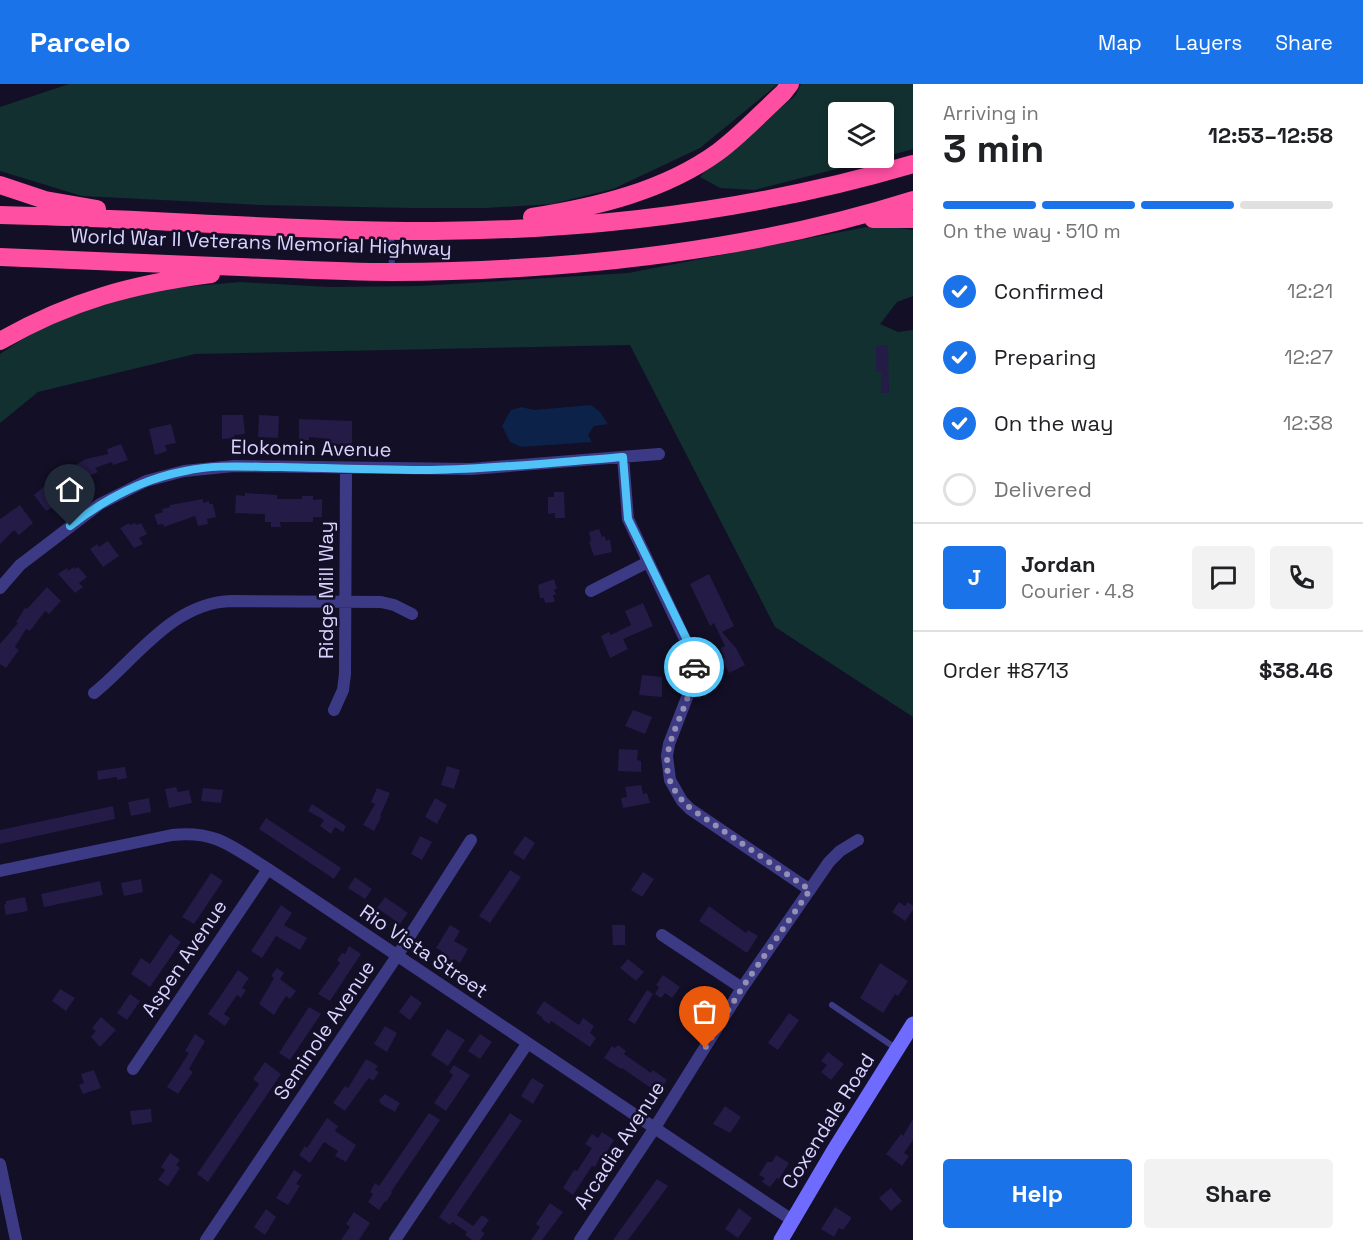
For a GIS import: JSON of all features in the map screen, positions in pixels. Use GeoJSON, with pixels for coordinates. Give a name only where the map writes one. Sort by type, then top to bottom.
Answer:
{"type":"FeatureCollection","features":[{"type":"Feature","properties":{"kind":"highway"},"geometry":{"type":"LineString","coordinates":[[492,229],[520,219],[603,204],[678,176],[718,152],[790,84]]}},
{"type":"Feature","properties":{"kind":"highway","name":"World War II Veterans Memorial Highway"},"geometry":{"type":"LineString","coordinates":[[0,215],[391,230],[492,229],[618,222],[691,214],[802,193],[913,164]]}},
{"type":"Feature","properties":{"kind":"highway"},"geometry":{"type":"LineString","coordinates":[[0,185],[45,200],[101,210],[133,220]]}},
{"type":"Feature","properties":{"kind":"highway"},"geometry":{"type":"LineString","coordinates":[[842,220],[913,200]]}},
{"type":"Feature","properties":{"kind":"highway"},"geometry":{"type":"LineString","coordinates":[[842,220],[913,219]]}},
{"type":"Feature","properties":{"kind":"highway","name":"World War II Veterans Memorial Highway"},"geometry":{"type":"LineString","coordinates":[[0,257],[392,272],[535,268],[654,256],[736,243],[842,220]]}},
{"type":"Feature","properties":{"kind":"highway"},"geometry":{"type":"LineString","coordinates":[[0,341],[72,305],[122,290],[183,278],[263,268]]}},
{"type":"Feature","properties":{"kind":"street","name":"Elokomin Avenue"},"geometry":{"type":"LineString","coordinates":[[0,588],[20,565],[89,512],[113,497],[146,482],[184,471],[214,467],[471,469],[658,454]]}},
{"type":"Feature","properties":{"kind":"street"},"geometry":{"type":"LineString","coordinates":[[623,457],[628,519],[688,642],[694,665],[691,687],[669,744],[667,756],[670,780],[676,792],[690,808],[810,890]]}},
{"type":"Feature","properties":{"kind":"street","name":"Ridge Mill Way"},"geometry":{"type":"LineString","coordinates":[[334,710],[343,690],[345,674],[346,468]]}},
{"type":"Feature","properties":{"kind":"street"},"geometry":{"type":"LineString","coordinates":[[591,591],[648,562]]}},
{"type":"Feature","properties":{"kind":"street"},"geometry":{"type":"LineString","coordinates":[[94,693],[173,622],[199,606],[222,601],[345,601],[388,603],[412,614]]}},
{"type":"Feature","properties":{"kind":"street","name":"Rio Vista Street"},"geometry":{"type":"LineString","coordinates":[[0,871],[172,835],[192,833],[224,842],[268,869],[792,1221]]}},
{"type":"Feature","properties":{"kind":"street","name":"Seminole Avenue"},"geometry":{"type":"LineString","coordinates":[[206,1240],[397,956],[471,840]]}},
{"type":"Feature","properties":{"kind":"street","name":"Arcadia Avenue"},"geometry":{"type":"LineString","coordinates":[[580,1240],[654,1129],[742,988],[810,890],[833,857],[858,840]]}},
{"type":"Feature","properties":{"kind":"street","name":"Aspen Avenue"},"geometry":{"type":"LineString","coordinates":[[133,1070],[268,869]]}},
{"type":"Feature","properties":{"kind":"street"},"geometry":{"type":"LineString","coordinates":[[662,935],[742,988]]}},
{"type":"Feature","properties":{"kind":"street","name":"Coxendale Road"},"geometry":{"type":"LineString","coordinates":[[781,1240],[897,1049],[911,1032]]}},
{"type":"Feature","properties":{"kind":"street"},"geometry":{"type":"LineString","coordinates":[[395,1240],[527,1044]]}},
{"type":"Feature","properties":{"kind":"street"},"geometry":{"type":"LineString","coordinates":[[0,1164],[16,1240]]}},
{"type":"Feature","properties":{"kind":"lane"},"geometry":{"type":"LineString","coordinates":[[391,230],[392,272]]}},
{"type":"Feature","properties":{"kind":"lane"},"geometry":{"type":"LineString","coordinates":[[832,1005],[897,1049]]}},
{"type":"Feature","properties":{"kind":"green space"},"geometry":{"type":"Polygon","coordinates":[[[69,84],[778,84],[700,148],[613,189],[552,204],[485,208],[411,208],[259,205],[82,196],[0,171],[0,107],[69,84]]]}},
{"type":"Feature","properties":{"kind":"green space"},"geometry":{"type":"Polygon","coordinates":[[[801,84],[913,84],[913,149],[894,154],[894,102],[828,102],[828,168],[841,168],[754,190],[720,188],[700,177],[715,160],[795,96],[801,84]]]}},
{"type":"Feature","properties":{"kind":"green space"},"geometry":{"type":"Polygon","coordinates":[[[877,225],[913,230],[913,296],[897,302],[880,324],[898,332],[913,330],[913,717],[775,627],[630,345],[195,354],[38,392],[0,423],[0,354],[40,328],[79,311],[161,289],[240,282],[329,287],[420,286],[628,273],[877,225]]]}},
{"type":"Feature","properties":{"kind":"water"},"geometry":{"type":"Polygon","coordinates":[[[591,405],[600,412],[608,424],[594,426],[588,435],[592,442],[521,447],[510,442],[502,426],[511,410],[521,407],[534,410],[591,405]]]}},
{"type":"Feature","properties":{"kind":"building"},"geometry":{"type":"Polygon","coordinates":[[[876,345],[888,345],[889,393],[881,393],[881,372],[876,372],[876,345]]]}},
{"type":"Feature","properties":{"kind":"building"},"geometry":{"type":"Polygon","coordinates":[[[222,415],[243,415],[245,434],[222,439],[222,415]]]}},
{"type":"Feature","properties":{"kind":"building"},"geometry":{"type":"Polygon","coordinates":[[[259,415],[279,416],[278,438],[258,437],[259,415]]]}},
{"type":"Feature","properties":{"kind":"building"},"geometry":{"type":"Polygon","coordinates":[[[299,419],[352,421],[352,445],[331,444],[331,439],[309,437],[309,440],[299,440],[299,419]]]}},
{"type":"Feature","properties":{"kind":"building"},"geometry":{"type":"Polygon","coordinates":[[[171,424],[176,443],[165,445],[167,451],[155,455],[149,429],[171,424]]]}},
{"type":"Feature","properties":{"kind":"building"},"geometry":{"type":"Polygon","coordinates":[[[121,444],[128,460],[113,465],[112,462],[95,468],[98,472],[79,481],[72,467],[86,459],[108,454],[107,449],[121,444]]]}},
{"type":"Feature","properties":{"kind":"building"},"geometry":{"type":"Polygon","coordinates":[[[48,483],[60,498],[56,501],[58,504],[46,511],[34,495],[48,483]]]}},
{"type":"Feature","properties":{"kind":"building"},"geometry":{"type":"Polygon","coordinates":[[[554,492],[564,492],[565,518],[555,518],[555,513],[548,514],[548,497],[554,497],[554,492]]]}},
{"type":"Feature","properties":{"kind":"building"},"geometry":{"type":"Polygon","coordinates":[[[245,493],[277,495],[277,499],[302,499],[302,496],[313,496],[313,500],[322,499],[322,517],[313,517],[313,522],[280,522],[281,527],[271,527],[271,522],[265,522],[265,514],[235,513],[236,495],[245,496],[245,493]]]}},
{"type":"Feature","properties":{"kind":"building"},"geometry":{"type":"Polygon","coordinates":[[[203,499],[203,503],[209,501],[209,504],[213,504],[216,517],[207,519],[208,524],[198,526],[195,516],[164,527],[163,524],[158,525],[154,515],[163,512],[162,509],[170,505],[203,499]]]}},
{"type":"Feature","properties":{"kind":"building"},"geometry":{"type":"Polygon","coordinates":[[[20,505],[33,523],[19,535],[14,530],[0,544],[0,519],[20,505]]]}},
{"type":"Feature","properties":{"kind":"building"},"geometry":{"type":"Polygon","coordinates":[[[129,523],[137,525],[141,523],[147,534],[139,538],[143,544],[134,548],[120,528],[129,523]]]}},
{"type":"Feature","properties":{"kind":"building"},"geometry":{"type":"Polygon","coordinates":[[[599,529],[606,541],[610,539],[612,552],[594,556],[589,542],[591,541],[589,532],[599,529]]]}},
{"type":"Feature","properties":{"kind":"building"},"geometry":{"type":"Polygon","coordinates":[[[108,541],[119,556],[103,567],[90,549],[97,544],[99,547],[108,541]]]}},
{"type":"Feature","properties":{"kind":"building"},"geometry":{"type":"Polygon","coordinates":[[[74,567],[75,569],[78,567],[87,577],[79,583],[83,587],[75,593],[58,574],[67,568],[68,571],[74,567]]]}},
{"type":"Feature","properties":{"kind":"building"},"geometry":{"type":"Polygon","coordinates":[[[709,574],[734,626],[722,632],[736,648],[745,665],[729,673],[722,659],[725,658],[721,648],[725,646],[714,623],[710,626],[690,584],[709,574]]]}},
{"type":"Feature","properties":{"kind":"building"},"geometry":{"type":"Polygon","coordinates":[[[554,579],[557,589],[554,589],[556,595],[553,595],[555,602],[545,603],[544,598],[540,598],[538,585],[554,579]]]}},
{"type":"Feature","properties":{"kind":"building"},"geometry":{"type":"Polygon","coordinates":[[[47,587],[61,601],[49,614],[45,611],[30,631],[26,629],[15,647],[19,650],[6,668],[0,664],[0,644],[18,623],[16,622],[25,608],[27,609],[47,587]]]}},
{"type":"Feature","properties":{"kind":"building"},"geometry":{"type":"Polygon","coordinates":[[[643,603],[653,626],[623,639],[628,649],[610,658],[601,636],[609,632],[611,635],[631,625],[625,611],[643,603]]]}},
{"type":"Feature","properties":{"kind":"building"},"geometry":{"type":"Polygon","coordinates":[[[642,675],[662,677],[662,697],[639,695],[642,675]]]}},
{"type":"Feature","properties":{"kind":"building"},"geometry":{"type":"Polygon","coordinates":[[[633,710],[652,717],[645,734],[625,726],[633,710]]]}},
{"type":"Feature","properties":{"kind":"building"},"geometry":{"type":"Polygon","coordinates":[[[619,749],[638,750],[637,760],[641,761],[641,772],[618,771],[619,749]]]}},
{"type":"Feature","properties":{"kind":"building"},"geometry":{"type":"Polygon","coordinates":[[[447,766],[460,770],[454,789],[441,785],[447,766]]]}},
{"type":"Feature","properties":{"kind":"building"},"geometry":{"type":"Polygon","coordinates":[[[125,767],[127,778],[98,780],[97,771],[125,767]]]}},
{"type":"Feature","properties":{"kind":"building"},"geometry":{"type":"Polygon","coordinates":[[[641,785],[643,794],[647,793],[650,803],[623,808],[621,798],[627,797],[625,787],[641,785]]]}},
{"type":"Feature","properties":{"kind":"building"},"geometry":{"type":"Polygon","coordinates":[[[176,787],[178,792],[189,790],[192,803],[169,808],[165,789],[176,787]]]}},
{"type":"Feature","properties":{"kind":"building"},"geometry":{"type":"Polygon","coordinates":[[[203,788],[223,790],[221,803],[201,801],[203,788]]]}},
{"type":"Feature","properties":{"kind":"building"},"geometry":{"type":"Polygon","coordinates":[[[377,788],[390,793],[374,831],[363,825],[375,804],[371,802],[377,788]]]}},
{"type":"Feature","properties":{"kind":"building"},"geometry":{"type":"Polygon","coordinates":[[[149,798],[151,812],[131,816],[128,802],[149,798]]]}},
{"type":"Feature","properties":{"kind":"building"},"geometry":{"type":"Polygon","coordinates":[[[435,798],[447,805],[437,824],[425,817],[435,798]]]}},
{"type":"Feature","properties":{"kind":"building"},"geometry":{"type":"Polygon","coordinates":[[[312,804],[346,826],[343,832],[335,827],[331,834],[320,826],[324,820],[308,811],[312,804]]]}},
{"type":"Feature","properties":{"kind":"building"},"geometry":{"type":"Polygon","coordinates":[[[113,806],[115,819],[0,844],[0,830],[113,806]]]}},
{"type":"Feature","properties":{"kind":"building"},"geometry":{"type":"Polygon","coordinates":[[[266,818],[341,868],[334,879],[259,829],[266,818]]]}},
{"type":"Feature","properties":{"kind":"building"},"geometry":{"type":"Polygon","coordinates":[[[420,836],[432,842],[422,860],[411,854],[420,836]]]}},
{"type":"Feature","properties":{"kind":"building"},"geometry":{"type":"Polygon","coordinates":[[[525,836],[535,843],[524,860],[513,853],[525,836]]]}},
{"type":"Feature","properties":{"kind":"building"},"geometry":{"type":"Polygon","coordinates":[[[510,870],[521,877],[490,923],[479,916],[510,870]]]}},
{"type":"Feature","properties":{"kind":"building"},"geometry":{"type":"Polygon","coordinates":[[[643,872],[654,879],[642,897],[631,890],[643,872]]]}},
{"type":"Feature","properties":{"kind":"building"},"geometry":{"type":"Polygon","coordinates":[[[211,873],[223,881],[194,924],[182,917],[211,873]]]}},
{"type":"Feature","properties":{"kind":"building"},"geometry":{"type":"Polygon","coordinates":[[[355,877],[372,889],[365,899],[348,888],[355,877]]]}},
{"type":"Feature","properties":{"kind":"building"},"geometry":{"type":"Polygon","coordinates":[[[141,879],[143,892],[124,896],[121,883],[141,879]]]}},
{"type":"Feature","properties":{"kind":"building"},"geometry":{"type":"Polygon","coordinates":[[[100,881],[103,895],[44,907],[41,894],[100,881]]]}},
{"type":"Feature","properties":{"kind":"building"},"geometry":{"type":"Polygon","coordinates":[[[25,897],[28,911],[6,915],[4,905],[6,901],[25,897]]]}},
{"type":"Feature","properties":{"kind":"building"},"geometry":{"type":"Polygon","coordinates":[[[385,897],[408,913],[400,924],[377,908],[385,897]]]}},
{"type":"Feature","properties":{"kind":"building"},"geometry":{"type":"Polygon","coordinates":[[[899,902],[905,906],[908,902],[913,906],[913,910],[905,921],[892,912],[899,902]]]}},
{"type":"Feature","properties":{"kind":"building"},"geometry":{"type":"Polygon","coordinates":[[[281,905],[292,913],[284,925],[307,938],[300,950],[276,936],[262,958],[251,951],[281,905]]]}},
{"type":"Feature","properties":{"kind":"building"},"geometry":{"type":"Polygon","coordinates":[[[709,906],[746,933],[748,930],[758,936],[747,953],[699,921],[709,906]]]}},
{"type":"Feature","properties":{"kind":"building"},"geometry":{"type":"Polygon","coordinates":[[[450,925],[460,931],[454,941],[468,949],[460,963],[440,954],[442,951],[436,948],[450,925]]]}},
{"type":"Feature","properties":{"kind":"building"},"geometry":{"type":"Polygon","coordinates":[[[612,925],[625,925],[625,945],[613,945],[612,925]]]}},
{"type":"Feature","properties":{"kind":"building"},"geometry":{"type":"Polygon","coordinates":[[[170,934],[181,942],[150,987],[131,974],[141,958],[150,964],[170,934]]]}},
{"type":"Feature","properties":{"kind":"building"},"geometry":{"type":"Polygon","coordinates":[[[349,946],[361,954],[330,1001],[318,994],[340,963],[337,960],[342,953],[345,954],[349,946]]]}},
{"type":"Feature","properties":{"kind":"building"},"geometry":{"type":"Polygon","coordinates":[[[628,959],[644,972],[636,981],[620,968],[628,959]]]}},
{"type":"Feature","properties":{"kind":"building"},"geometry":{"type":"Polygon","coordinates":[[[880,963],[908,981],[898,996],[895,994],[883,1013],[860,998],[880,963]]]}},
{"type":"Feature","properties":{"kind":"building"},"geometry":{"type":"Polygon","coordinates":[[[277,968],[284,973],[280,979],[296,991],[290,999],[286,996],[274,1015],[259,1004],[277,968]]]}},
{"type":"Feature","properties":{"kind":"building"},"geometry":{"type":"Polygon","coordinates":[[[238,970],[249,978],[242,988],[246,990],[241,998],[237,995],[224,1014],[230,1018],[225,1026],[208,1014],[238,970]]]}},
{"type":"Feature","properties":{"kind":"building"},"geometry":{"type":"Polygon","coordinates":[[[663,975],[680,987],[672,998],[665,993],[661,998],[655,994],[659,987],[656,985],[663,975]]]}},
{"type":"Feature","properties":{"kind":"building"},"geometry":{"type":"Polygon","coordinates":[[[60,989],[75,998],[66,1011],[52,1001],[60,989]]]}},
{"type":"Feature","properties":{"kind":"building"},"geometry":{"type":"Polygon","coordinates":[[[647,990],[653,994],[635,1024],[628,1020],[647,990]]]}},
{"type":"Feature","properties":{"kind":"building"},"geometry":{"type":"Polygon","coordinates":[[[130,994],[140,1001],[127,1020],[117,1013],[130,994]]]}},
{"type":"Feature","properties":{"kind":"building"},"geometry":{"type":"Polygon","coordinates":[[[411,995],[422,1003],[410,1020],[399,1012],[411,995]]]}},
{"type":"Feature","properties":{"kind":"building"},"geometry":{"type":"Polygon","coordinates":[[[693,996],[710,1006],[703,1017],[687,1007],[693,996]]]}},
{"type":"Feature","properties":{"kind":"building"},"geometry":{"type":"Polygon","coordinates":[[[544,1001],[579,1025],[583,1018],[594,1026],[590,1033],[596,1038],[590,1047],[551,1021],[549,1024],[536,1013],[544,1001]]]}},
{"type":"Feature","properties":{"kind":"building"},"geometry":{"type":"Polygon","coordinates":[[[309,1007],[321,1014],[290,1060],[279,1053],[309,1007]]]}},
{"type":"Feature","properties":{"kind":"building"},"geometry":{"type":"Polygon","coordinates":[[[789,1013],[799,1020],[778,1050],[768,1043],[789,1013]]]}},
{"type":"Feature","properties":{"kind":"building"},"geometry":{"type":"Polygon","coordinates":[[[101,1017],[116,1030],[100,1047],[91,1037],[96,1031],[92,1028],[101,1017]]]}},
{"type":"Feature","properties":{"kind":"building"},"geometry":{"type":"Polygon","coordinates":[[[385,1026],[397,1033],[387,1052],[374,1044],[385,1026]]]}},
{"type":"Feature","properties":{"kind":"building"},"geometry":{"type":"Polygon","coordinates":[[[447,1029],[465,1040],[448,1066],[431,1055],[447,1029]]]}},
{"type":"Feature","properties":{"kind":"building"},"geometry":{"type":"Polygon","coordinates":[[[195,1034],[205,1041],[189,1069],[193,1072],[178,1094],[167,1087],[189,1053],[185,1051],[195,1034]]]}},
{"type":"Feature","properties":{"kind":"building"},"geometry":{"type":"Polygon","coordinates":[[[480,1034],[492,1042],[480,1059],[468,1051],[480,1034]]]}},
{"type":"Feature","properties":{"kind":"building"},"geometry":{"type":"Polygon","coordinates":[[[618,1045],[626,1051],[624,1054],[651,1073],[653,1070],[667,1080],[658,1093],[604,1058],[612,1046],[615,1048],[618,1045]]]}},
{"type":"Feature","properties":{"kind":"building"},"geometry":{"type":"Polygon","coordinates":[[[828,1052],[844,1064],[831,1080],[821,1072],[827,1065],[821,1061],[828,1052]]]}},
{"type":"Feature","properties":{"kind":"building"},"geometry":{"type":"Polygon","coordinates":[[[366,1059],[378,1066],[375,1070],[379,1072],[373,1081],[369,1078],[345,1111],[333,1103],[345,1086],[348,1088],[366,1059]]]}},
{"type":"Feature","properties":{"kind":"building"},"geometry":{"type":"Polygon","coordinates":[[[265,1062],[281,1074],[208,1182],[197,1174],[259,1084],[253,1079],[265,1062]]]}},
{"type":"Feature","properties":{"kind":"building"},"geometry":{"type":"Polygon","coordinates":[[[454,1065],[470,1075],[446,1111],[434,1103],[453,1075],[449,1072],[454,1065]]]}},
{"type":"Feature","properties":{"kind":"building"},"geometry":{"type":"Polygon","coordinates":[[[94,1070],[101,1088],[83,1094],[79,1085],[84,1083],[81,1074],[94,1070]]]}},
{"type":"Feature","properties":{"kind":"building"},"geometry":{"type":"Polygon","coordinates":[[[532,1078],[544,1085],[533,1104],[521,1096],[532,1078]]]}},
{"type":"Feature","properties":{"kind":"building"},"geometry":{"type":"Polygon","coordinates":[[[385,1094],[400,1103],[395,1112],[381,1104],[379,1100],[385,1094]]]}},
{"type":"Feature","properties":{"kind":"building"},"geometry":{"type":"Polygon","coordinates":[[[725,1106],[741,1117],[730,1133],[713,1124],[725,1106]]]}},
{"type":"Feature","properties":{"kind":"building"},"geometry":{"type":"Polygon","coordinates":[[[151,1109],[152,1122],[132,1125],[130,1111],[151,1109]]]}},
{"type":"Feature","properties":{"kind":"building"},"geometry":{"type":"Polygon","coordinates":[[[429,1113],[440,1120],[379,1210],[368,1202],[373,1194],[370,1192],[375,1183],[379,1186],[429,1113]]]}},
{"type":"Feature","properties":{"kind":"building"},"geometry":{"type":"Polygon","coordinates":[[[510,1113],[522,1121],[457,1215],[473,1226],[482,1215],[489,1220],[481,1231],[485,1233],[480,1240],[472,1240],[465,1235],[467,1232],[452,1222],[450,1225],[439,1217],[510,1113]]]}},
{"type":"Feature","properties":{"kind":"building"},"geometry":{"type":"Polygon","coordinates":[[[327,1118],[338,1126],[335,1131],[356,1145],[346,1162],[335,1156],[338,1151],[324,1142],[310,1163],[299,1155],[305,1146],[307,1148],[327,1118]]]}},
{"type":"Feature","properties":{"kind":"building"},"geometry":{"type":"Polygon","coordinates":[[[913,1119],[913,1140],[904,1153],[909,1156],[902,1166],[886,1154],[901,1134],[903,1136],[913,1119]]]}},
{"type":"Feature","properties":{"kind":"building"},"geometry":{"type":"Polygon","coordinates":[[[602,1132],[614,1140],[603,1158],[601,1156],[595,1167],[592,1166],[573,1195],[563,1188],[592,1148],[585,1144],[592,1134],[598,1138],[602,1132]]]}},
{"type":"Feature","properties":{"kind":"building"},"geometry":{"type":"Polygon","coordinates":[[[170,1153],[180,1160],[176,1165],[180,1168],[168,1186],[158,1180],[165,1170],[161,1167],[170,1153]]]}},
{"type":"Feature","properties":{"kind":"building"},"geometry":{"type":"Polygon","coordinates":[[[776,1155],[789,1163],[779,1179],[777,1178],[770,1187],[762,1182],[765,1178],[759,1175],[767,1162],[772,1162],[776,1155]]]}},
{"type":"Feature","properties":{"kind":"building"},"geometry":{"type":"Polygon","coordinates":[[[294,1170],[302,1175],[296,1184],[300,1186],[288,1205],[276,1198],[294,1170]]]}},
{"type":"Feature","properties":{"kind":"building"},"geometry":{"type":"Polygon","coordinates":[[[657,1179],[668,1186],[628,1240],[613,1240],[657,1179]]]}},
{"type":"Feature","properties":{"kind":"building"},"geometry":{"type":"Polygon","coordinates":[[[891,1188],[902,1201],[891,1211],[879,1198],[891,1188]]]}},
{"type":"Feature","properties":{"kind":"building"},"geometry":{"type":"Polygon","coordinates":[[[550,1203],[563,1212],[542,1240],[531,1240],[540,1227],[536,1224],[550,1203]]]}},
{"type":"Feature","properties":{"kind":"building"},"geometry":{"type":"Polygon","coordinates":[[[835,1207],[851,1219],[843,1230],[839,1228],[834,1237],[821,1229],[835,1207]]]}},
{"type":"Feature","properties":{"kind":"building"},"geometry":{"type":"Polygon","coordinates":[[[739,1208],[752,1218],[738,1238],[725,1229],[739,1208]]]}},
{"type":"Feature","properties":{"kind":"building"},"geometry":{"type":"Polygon","coordinates":[[[266,1209],[276,1217],[265,1235],[254,1227],[266,1209]]]}},
{"type":"Feature","properties":{"kind":"building"},"geometry":{"type":"Polygon","coordinates":[[[354,1212],[370,1223],[359,1240],[341,1240],[350,1227],[346,1224],[354,1212]]]}},
{"type":"Feature","properties":{"kind":"way so far"},"geometry":{"type":"LineString","coordinates":[[694,667],[691,687],[669,744],[667,756],[667,769],[676,792],[690,808],[810,890],[742,988],[705,1048]]}},
{"type":"Feature","properties":{"kind":"route"},"geometry":{"type":"LineString","coordinates":[[70,526],[100,504],[128,489],[164,476],[198,468],[234,466],[450,469],[508,467],[623,457],[628,519],[688,642],[694,667]]}}]}
